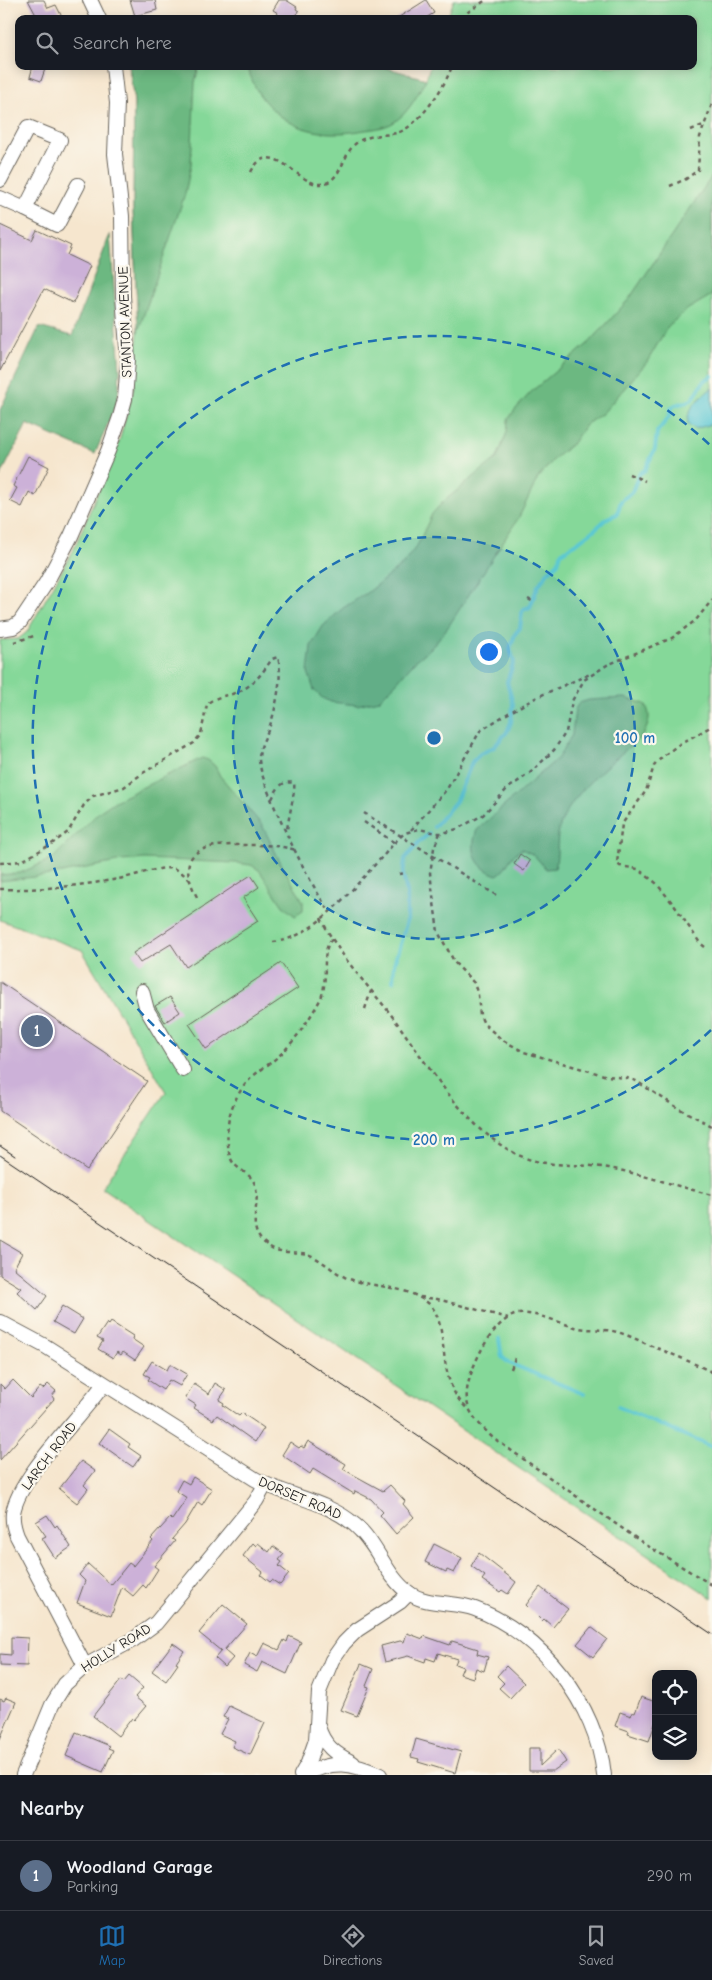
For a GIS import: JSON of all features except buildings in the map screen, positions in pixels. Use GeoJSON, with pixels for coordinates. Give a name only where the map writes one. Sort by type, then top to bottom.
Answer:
{"type":"FeatureCollection","features":[{"type":"Feature","properties":{"kind":"street"},"geometry":{"type":"LineString","coordinates":[[90,0],[97,15]]}},
{"type":"Feature","properties":{"kind":"street","name":"STANTON AVENUE"},"geometry":{"type":"LineString","coordinates":[[0,629],[13,627],[20,622],[50,576],[71,536],[108,451],[125,399],[128,360],[123,296],[122,216],[115,154],[117,103],[113,70]]}},
{"type":"Feature","properties":{"kind":"street"},"geometry":{"type":"LineString","coordinates":[[0,180],[28,127],[60,140],[25,210]]}},
{"type":"Feature","properties":{"kind":"street"},"geometry":{"type":"LineString","coordinates":[[0,198],[57,225],[78,185]]}},
{"type":"Feature","properties":{"kind":"street"},"geometry":{"type":"LineString","coordinates":[[142,990],[147,1010],[183,1070]]}},
{"type":"Feature","properties":{"kind":"street","name":"DORSET ROAD"},"geometry":{"type":"LineString","coordinates":[[0,1322],[45,1346],[265,1485],[318,1503],[348,1519],[364,1533],[396,1580],[409,1593],[425,1600],[457,1604],[481,1611],[508,1626],[536,1648],[567,1682],[582,1705],[599,1749],[604,1775]]}},
{"type":"Feature","properties":{"kind":"street","name":"LARCH ROAD"},"geometry":{"type":"LineString","coordinates":[[85,1666],[17,1536],[13,1516],[15,1505],[30,1478],[103,1384]]}},
{"type":"Feature","properties":{"kind":"street","name":"HOLLY ROAD"},"geometry":{"type":"LineString","coordinates":[[23,1775],[56,1697],[70,1678],[85,1666],[133,1640],[156,1623],[256,1501],[265,1485]]}},
{"type":"Feature","properties":{"kind":"street"},"geometry":{"type":"LineString","coordinates":[[303,1775],[313,1748],[318,1725],[318,1692],[323,1677],[337,1651],[357,1630],[400,1602],[409,1593]]}},
{"type":"Feature","properties":{"kind":"street"},"geometry":{"type":"LineString","coordinates":[[318,1725],[324,1740],[333,1751],[379,1775]]}},
{"type":"Feature","properties":{"kind":"street"},"geometry":{"type":"LineString","coordinates":[[303,1775],[319,1768],[333,1765],[347,1764],[360,1766]]}},
{"type":"Feature","properties":{"kind":"path"},"geometry":{"type":"LineString","coordinates":[[466,15],[486,0]]}},
{"type":"Feature","properties":{"kind":"path"},"geometry":{"type":"LineString","coordinates":[[251,172],[260,161],[272,159],[285,164],[313,183],[326,182],[338,173],[353,146],[358,142],[366,138],[396,133],[413,124],[435,98],[450,70]]}},
{"type":"Feature","properties":{"kind":"path"},"geometry":{"type":"LineString","coordinates":[[670,186],[693,175],[698,170],[700,137],[712,104]]}},
{"type":"Feature","properties":{"kind":"path"},"geometry":{"type":"LineString","coordinates":[[691,130],[703,126]]}},
{"type":"Feature","properties":{"kind":"path"},"geometry":{"type":"LineString","coordinates":[[629,474],[645,481]]}},
{"type":"Feature","properties":{"kind":"path"},"geometry":{"type":"LineString","coordinates":[[528,599],[534,602]]}},
{"type":"Feature","properties":{"kind":"path"},"geometry":{"type":"LineString","coordinates":[[273,942],[283,941],[307,929],[330,912],[402,835],[411,830],[447,789],[480,731],[505,715],[577,678],[672,638],[696,620],[712,600]]}},
{"type":"Feature","properties":{"kind":"path"},"geometry":{"type":"LineString","coordinates":[[0,863],[22,861],[53,843],[68,832],[84,805],[93,796],[124,787],[143,773],[194,743],[201,734],[206,704],[210,700],[252,685],[275,657],[278,657],[280,668],[274,714],[261,745],[258,758],[260,770],[320,900],[330,912]]}},
{"type":"Feature","properties":{"kind":"path"},"geometry":{"type":"LineString","coordinates":[[411,830],[420,829],[440,833],[451,831],[474,821],[507,790],[530,773],[554,750],[566,732],[568,714],[575,693],[584,680],[593,672]]}},
{"type":"Feature","properties":{"kind":"path"},"geometry":{"type":"LineString","coordinates":[[705,947],[700,943],[674,905],[656,883],[638,870],[620,866],[617,863],[622,824],[646,791],[654,766],[662,757],[678,745],[712,726]]}},
{"type":"Feature","properties":{"kind":"path"},"geometry":{"type":"LineString","coordinates":[[272,799],[280,785],[287,782],[294,783],[296,790],[290,806],[287,831]]}},
{"type":"Feature","properties":{"kind":"path"},"geometry":{"type":"LineString","coordinates":[[364,813],[496,895]]}},
{"type":"Feature","properties":{"kind":"path"},"geometry":{"type":"LineString","coordinates":[[364,822],[395,843]]}},
{"type":"Feature","properties":{"kind":"path"},"geometry":{"type":"LineString","coordinates":[[440,833],[434,848],[430,873],[438,932],[455,963],[474,983],[478,995],[480,1015],[489,1029],[515,1048],[524,1052],[607,1076],[636,1080],[678,1108],[712,1126]]}},
{"type":"Feature","properties":{"kind":"path"},"geometry":{"type":"LineString","coordinates":[[197,897],[188,870],[194,854],[202,849],[215,845],[277,846],[296,850]]}},
{"type":"Feature","properties":{"kind":"path"},"geometry":{"type":"LineString","coordinates":[[0,889],[76,885],[120,879],[167,868],[179,871],[190,880]]}},
{"type":"Feature","properties":{"kind":"path"},"geometry":{"type":"LineString","coordinates":[[399,874],[407,873]]}},
{"type":"Feature","properties":{"kind":"path"},"geometry":{"type":"LineString","coordinates":[[321,918],[332,939],[449,1094],[480,1127],[504,1147],[534,1161],[609,1168],[712,1195]]}},
{"type":"Feature","properties":{"kind":"path"},"geometry":{"type":"LineString","coordinates":[[332,939],[326,948],[324,989],[310,1017],[285,1050],[250,1081],[231,1109],[226,1129],[230,1160],[236,1168],[251,1176],[257,1191],[254,1218],[259,1236],[268,1246],[276,1250],[309,1254],[346,1278],[369,1284],[390,1286],[419,1297],[437,1299],[508,1318]]}},
{"type":"Feature","properties":{"kind":"path"},"geometry":{"type":"LineString","coordinates":[[365,1009],[371,991]]}},
{"type":"Feature","properties":{"kind":"path"},"geometry":{"type":"LineString","coordinates":[[419,1297],[433,1309],[437,1316],[447,1375],[457,1398],[492,1437],[532,1467],[568,1488],[643,1543],[712,1585]]}},
{"type":"Feature","properties":{"kind":"path"},"geometry":{"type":"LineString","coordinates":[[468,1409],[467,1399],[470,1376],[475,1363],[496,1329],[508,1318],[519,1314],[526,1314],[577,1328],[617,1332],[712,1372]]}},
{"type":"Feature","properties":{"kind":"path"},"geometry":{"type":"LineString","coordinates":[[511,1369],[515,1358]]}},
{"type":"Feature","properties":{"kind":"green space"},"geometry":{"type":"Polygon","coordinates":[[[454,0],[712,0],[712,1598],[102,1188],[166,1092],[82,950],[0,920],[0,640],[18,639],[27,632],[73,551],[119,442],[134,387],[138,332],[133,209],[134,102],[130,70],[394,70],[426,79],[429,70],[697,70],[697,15],[448,15],[454,0]]]}},
{"type":"Feature","properties":{"kind":"green space"},"geometry":{"type":"Polygon","coordinates":[[[130,70],[198,70],[195,82],[191,165],[185,194],[138,332],[133,209],[134,102],[130,70]]]}},
{"type":"Feature","properties":{"kind":"green space"},"geometry":{"type":"Polygon","coordinates":[[[394,70],[426,79],[410,106],[394,122],[373,129],[326,133],[301,127],[279,115],[259,94],[249,71],[394,70]]]}},
{"type":"Feature","properties":{"kind":"green space"},"geometry":{"type":"Polygon","coordinates":[[[712,176],[712,295],[688,309],[668,326],[647,362],[603,413],[585,425],[573,443],[555,458],[538,478],[519,517],[448,627],[431,648],[413,663],[379,700],[357,705],[331,702],[322,698],[314,690],[308,672],[311,646],[323,626],[343,608],[371,590],[403,564],[418,544],[432,514],[444,501],[497,458],[507,432],[508,420],[514,411],[532,391],[590,342],[629,299],[712,176]]]}},
{"type":"Feature","properties":{"kind":"green space"},"geometry":{"type":"Polygon","coordinates":[[[110,234],[120,370],[118,400],[95,454],[27,424],[0,477],[0,410],[39,327],[72,336],[110,234]]]}},
{"type":"Feature","properties":{"kind":"green space"},"geometry":{"type":"Polygon","coordinates":[[[625,698],[645,704],[649,716],[647,727],[643,735],[597,775],[576,797],[559,829],[555,868],[546,869],[534,855],[522,849],[514,855],[504,870],[497,875],[483,868],[474,851],[477,830],[558,758],[572,735],[575,709],[579,703],[589,700],[625,698]]]}},
{"type":"Feature","properties":{"kind":"green space"},"geometry":{"type":"Polygon","coordinates":[[[202,758],[215,766],[220,776],[262,825],[303,901],[303,911],[295,916],[283,906],[259,870],[251,865],[236,863],[145,859],[122,861],[51,875],[0,881],[0,875],[20,873],[52,859],[99,812],[115,801],[202,758]]]}},
{"type":"Feature","properties":{"kind":"water"},"geometry":{"type":"Polygon","coordinates":[[[712,388],[712,424],[695,429],[688,424],[689,413],[695,403],[712,388]]]}},
{"type":"Feature","properties":{"kind":"waterway"},"geometry":{"type":"LineString","coordinates":[[434,827],[456,801],[472,762],[480,754],[494,747],[507,732],[511,722],[513,704],[507,682],[514,661],[510,649],[515,634],[520,628],[522,612],[530,607],[538,586],[548,572],[558,563],[561,553],[607,518],[617,514],[621,501],[632,492],[639,474],[645,470],[655,449],[657,432],[669,417],[671,408],[693,399],[704,381],[712,376]]}},
{"type":"Feature","properties":{"kind":"waterway"},"geometry":{"type":"LineString","coordinates":[[393,981],[394,964],[407,921],[407,892],[403,875],[405,859],[419,842],[429,834]]}},
{"type":"Feature","properties":{"kind":"waterway"},"geometry":{"type":"LineString","coordinates":[[499,1339],[502,1357],[509,1363],[584,1394]]}},
{"type":"Feature","properties":{"kind":"waterway"},"geometry":{"type":"LineString","coordinates":[[618,1407],[712,1447]]}},
{"type":"Feature","properties":{"kind":"tram line"},"geometry":{"type":"LineString","coordinates":[[0,1146],[15,1156]]}},
{"type":"Feature","properties":{"kind":"tram line"},"geometry":{"type":"LineString","coordinates":[[0,1155],[712,1634]]}},
{"type":"Feature","properties":{"kind":"place","name":"Woodland Garage"},"geometry":{"type":"Point","coordinates":[37,1031]}}]}
